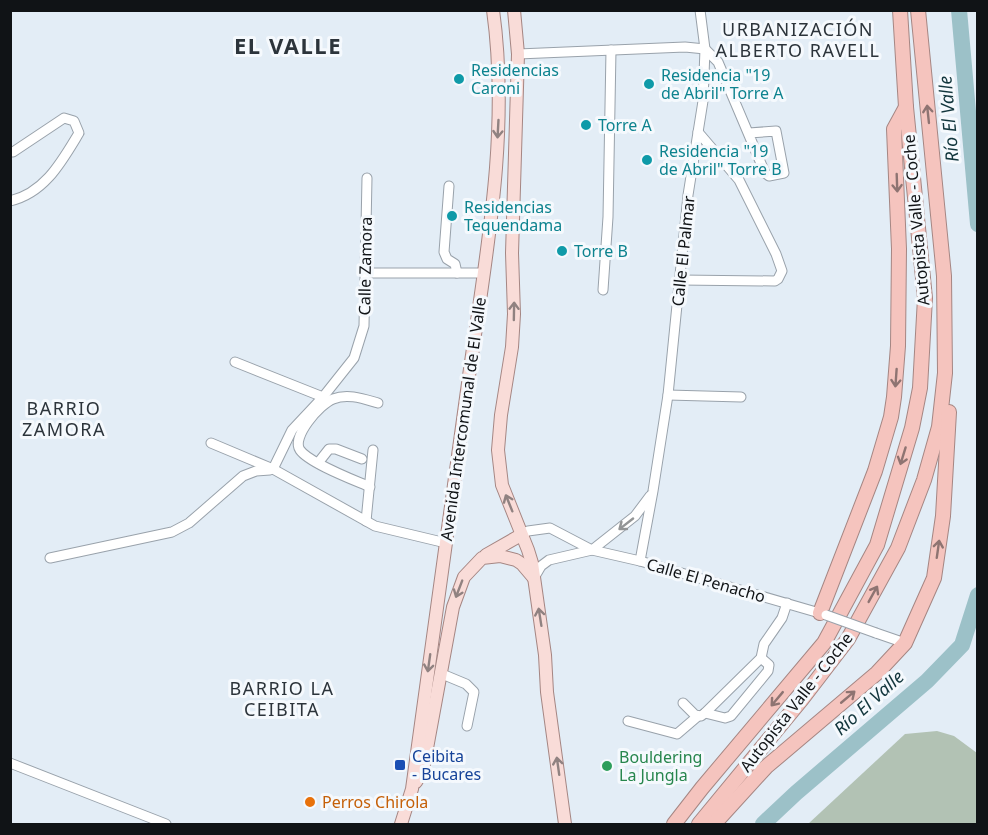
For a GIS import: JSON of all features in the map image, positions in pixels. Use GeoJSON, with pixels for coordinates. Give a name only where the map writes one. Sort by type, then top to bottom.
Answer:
{"type":"FeatureCollection","features":[{"type":"Feature","properties":{"kind":"highway","name":"Autopista Valle - Coche"},"geometry":{"type":"LineString","coordinates":[[675,825],[702,788],[824,643],[877,545],[912,428],[920,388],[925,298],[906,107],[900,10]]}},
{"type":"Feature","properties":{"kind":"highway","name":"Autopista Valle - Coche"},"geometry":{"type":"LineString","coordinates":[[699,825],[848,639],[898,548],[924,480],[939,427],[945,373],[944,276],[918,10]]}},
{"type":"Feature","properties":{"kind":"highway"},"geometry":{"type":"LineString","coordinates":[[823,614],[875,471],[891,417],[898,346],[894,129],[906,107]]}},
{"type":"Feature","properties":{"kind":"highway"},"geometry":{"type":"LineString","coordinates":[[714,825],[766,767],[877,673],[904,643],[934,579],[943,516],[950,371],[950,327],[944,276]]}},
{"type":"Feature","properties":{"kind":"main road","name":"Avenida Intercomunal de El Valle"},"geometry":{"type":"LineString","coordinates":[[401,825],[412,789],[484,273],[498,127],[499,78],[493,10]]}},
{"type":"Feature","properties":{"kind":"main road","name":"Avenida Intercomunal de El Valle"},"geometry":{"type":"LineString","coordinates":[[514,10],[518,54],[512,253],[514,314],[512,347],[501,414],[498,450],[502,485],[528,550],[534,578],[565,825]]}},
{"type":"Feature","properties":{"kind":"main road"},"geometry":{"type":"LineString","coordinates":[[412,789],[423,770],[457,594],[469,569],[501,545],[521,534]]}},
{"type":"Feature","properties":{"kind":"main road"},"geometry":{"type":"LineString","coordinates":[[482,558],[500,555],[511,558],[522,564],[534,578]]}},
{"type":"Feature","properties":{"kind":"street","name":"Calle El Palmar"},"geometry":{"type":"LineString","coordinates":[[640,561],[668,395],[688,195],[703,101],[705,49],[700,10]]}},
{"type":"Feature","properties":{"kind":"street"},"geometry":{"type":"LineString","coordinates":[[518,54],[685,47],[705,49],[718,62],[749,133],[767,174],[784,173],[776,130],[749,133]]}},
{"type":"Feature","properties":{"kind":"street"},"geometry":{"type":"LineString","coordinates":[[603,290],[608,217],[611,50]]}},
{"type":"Feature","properties":{"kind":"street"},"geometry":{"type":"LineString","coordinates":[[10,152],[64,118],[74,122],[79,133],[53,175],[23,198],[10,201]]}},
{"type":"Feature","properties":{"kind":"street"},"geometry":{"type":"LineString","coordinates":[[680,280],[774,281],[778,279],[782,271],[776,254],[739,180],[698,132]]}},
{"type":"Feature","properties":{"kind":"street","name":"Calle Zamora"},"geometry":{"type":"LineString","coordinates":[[273,470],[292,430],[324,397],[354,358],[364,326],[367,178]]}},
{"type":"Feature","properties":{"kind":"street"},"geometry":{"type":"LineString","coordinates":[[449,186],[444,252],[447,259],[455,264],[457,273]]}},
{"type":"Feature","properties":{"kind":"street"},"geometry":{"type":"LineString","coordinates":[[364,273],[484,273]]}},
{"type":"Feature","properties":{"kind":"street"},"geometry":{"type":"LineString","coordinates":[[235,362],[324,397]]}},
{"type":"Feature","properties":{"kind":"street"},"geometry":{"type":"LineString","coordinates":[[668,395],[741,397]]}},
{"type":"Feature","properties":{"kind":"street"},"geometry":{"type":"LineString","coordinates":[[370,487],[318,463],[302,453],[297,442],[306,424],[331,400],[354,397],[378,403]]}},
{"type":"Feature","properties":{"kind":"street"},"geometry":{"type":"LineString","coordinates":[[211,443],[273,470],[375,526],[446,543]]}},
{"type":"Feature","properties":{"kind":"street"},"geometry":{"type":"LineString","coordinates":[[318,463],[329,449],[336,449],[362,459]]}},
{"type":"Feature","properties":{"kind":"street"},"geometry":{"type":"LineString","coordinates":[[366,521],[373,450]]}},
{"type":"Feature","properties":{"kind":"street"},"geometry":{"type":"LineString","coordinates":[[50,558],[172,532],[189,523],[243,476],[256,471],[273,470]]}},
{"type":"Feature","properties":{"kind":"street","name":"Calle El Palmar"},"geometry":{"type":"LineString","coordinates":[[592,550],[635,516],[653,491]]}},
{"type":"Feature","properties":{"kind":"street"},"geometry":{"type":"LineString","coordinates":[[521,534],[550,528],[592,550]]}},
{"type":"Feature","properties":{"kind":"street"},"geometry":{"type":"LineString","coordinates":[[534,578],[541,566],[549,560],[592,550]]}},
{"type":"Feature","properties":{"kind":"street","name":"Calle El Penacho"},"geometry":{"type":"LineString","coordinates":[[592,550],[640,561],[787,603],[904,643]]}},
{"type":"Feature","properties":{"kind":"street"},"geometry":{"type":"LineString","coordinates":[[628,721],[677,734],[702,714],[761,658],[764,644],[782,618],[787,603]]}},
{"type":"Feature","properties":{"kind":"street"},"geometry":{"type":"LineString","coordinates":[[683,703],[702,714],[728,718],[768,671],[769,665],[761,658]]}},
{"type":"Feature","properties":{"kind":"street"},"geometry":{"type":"LineString","coordinates":[[442,674],[466,684],[474,692],[466,726]]}},
{"type":"Feature","properties":{"kind":"street"},"geometry":{"type":"LineString","coordinates":[[728,690],[742,703]]}},
{"type":"Feature","properties":{"kind":"street"},"geometry":{"type":"LineString","coordinates":[[10,763],[166,825]]}},
{"type":"Feature","properties":{"kind":"green space"},"geometry":{"type":"Polygon","coordinates":[[[937,731],[954,736],[977,753],[977,824],[808,824],[905,734],[937,731]]]}},
{"type":"Feature","properties":{"kind":"waterway","name":"Río El Valle"},"geometry":{"type":"LineString","coordinates":[[959,10],[978,224]]}},
{"type":"Feature","properties":{"kind":"waterway","name":"Río El Valle"},"geometry":{"type":"LineString","coordinates":[[763,824],[927,681],[962,645],[978,595]]}},
{"type":"Feature","properties":{"kind":"place","name":"Residencias Caroni"},"geometry":{"type":"Point","coordinates":[459,79]}},
{"type":"Feature","properties":{"kind":"place","name":"Residencia \"19 de Abril\" Torre A"},"geometry":{"type":"Point","coordinates":[649,84]}},
{"type":"Feature","properties":{"kind":"place","name":"Torre A"},"geometry":{"type":"Point","coordinates":[586,125]}},
{"type":"Feature","properties":{"kind":"place","name":"Residencia \"19 de Abril\" Torre B"},"geometry":{"type":"Point","coordinates":[647,160]}},
{"type":"Feature","properties":{"kind":"place","name":"Residencias Tequendama"},"geometry":{"type":"Point","coordinates":[452,216]}},
{"type":"Feature","properties":{"kind":"place","name":"Torre B"},"geometry":{"type":"Point","coordinates":[562,251]}},
{"type":"Feature","properties":{"kind":"place","name":"Ceibita - Bucares"},"geometry":{"type":"Point","coordinates":[400,765]}},
{"type":"Feature","properties":{"kind":"place","name":"Bouldering La Jungla"},"geometry":{"type":"Point","coordinates":[607,766]}},
{"type":"Feature","properties":{"kind":"place","name":"Perros Chirola"},"geometry":{"type":"Point","coordinates":[310,802]}},
{"type":"Feature","properties":{"kind":"district","name":"URBANIZACIÓN ALBERTO RAVELL"},"geometry":{"type":"Point","coordinates":[798,40]}},
{"type":"Feature","properties":{"kind":"district","name":"EL VALLE"},"geometry":{"type":"Point","coordinates":[288,46]}},
{"type":"Feature","properties":{"kind":"district","name":"BARRIO ZAMORA"},"geometry":{"type":"Point","coordinates":[64,419]}},
{"type":"Feature","properties":{"kind":"district","name":"BARRIO LA CEIBITA"},"geometry":{"type":"Point","coordinates":[282,699]}}]}
